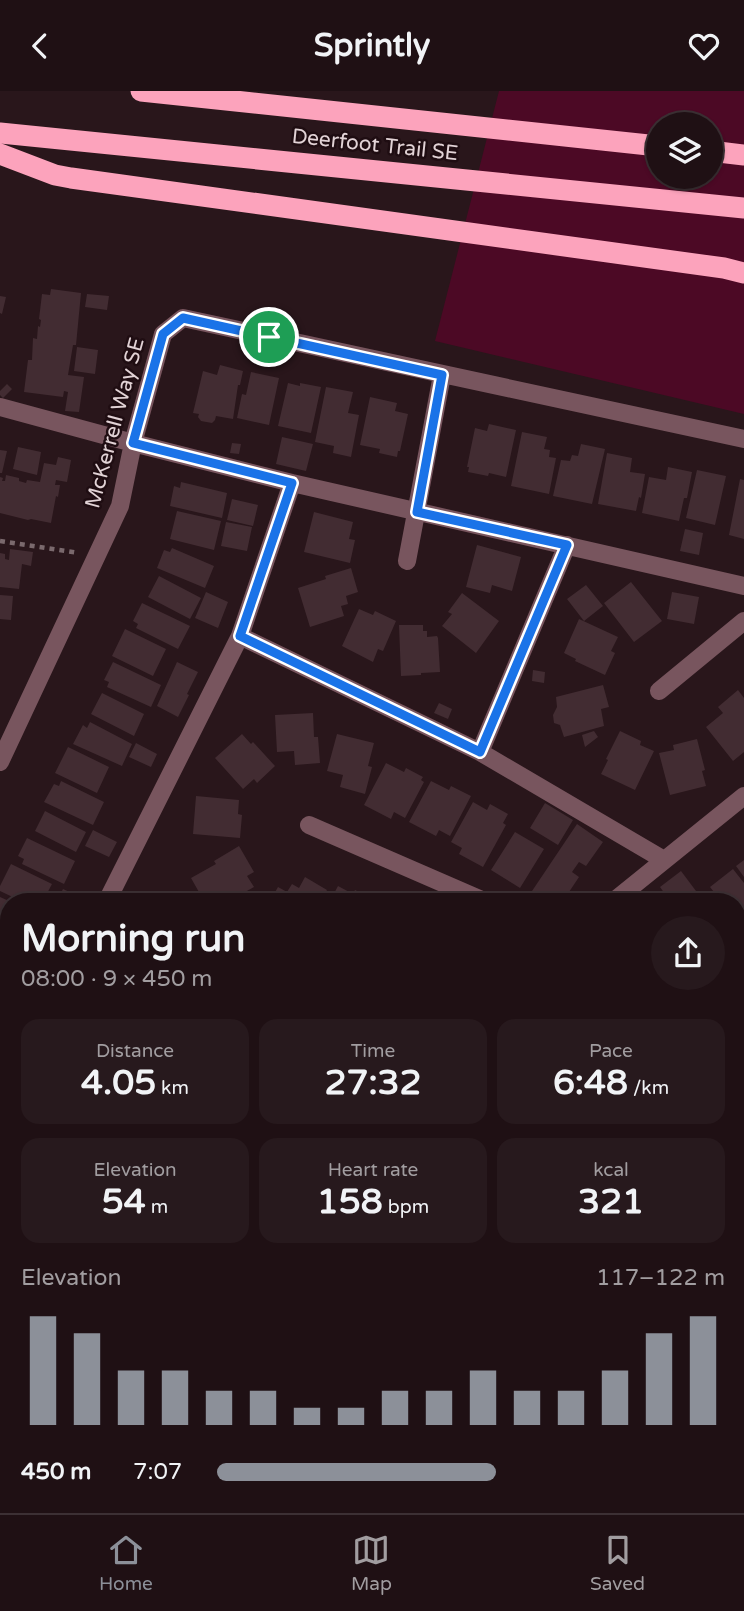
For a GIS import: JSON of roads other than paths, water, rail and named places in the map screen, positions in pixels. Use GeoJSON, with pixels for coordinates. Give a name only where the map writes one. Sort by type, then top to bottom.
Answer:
{"type":"FeatureCollection","features":[{"type":"Feature","properties":{"kind":"highway","name":"Deerfoot Trail SE"},"geometry":{"type":"LineString","coordinates":[[141,91],[646,145]]}},
{"type":"Feature","properties":{"kind":"highway","name":"Deerfoot Trail SE"},"geometry":{"type":"LineString","coordinates":[[0,133],[744,208]]}},
{"type":"Feature","properties":{"kind":"highway"},"geometry":{"type":"LineString","coordinates":[[723,153],[744,155]]}},
{"type":"Feature","properties":{"kind":"highway"},"geometry":{"type":"LineString","coordinates":[[0,154],[55,175],[71,178],[724,268],[744,273]]}},
{"type":"Feature","properties":{"kind":"street","name":"McKerrell Way SE"},"geometry":{"type":"LineString","coordinates":[[0,762],[120,506],[133,443],[163,334],[183,318],[744,439]]}},
{"type":"Feature","properties":{"kind":"street"},"geometry":{"type":"LineString","coordinates":[[407,561],[442,375]]}},
{"type":"Feature","properties":{"kind":"street"},"geometry":{"type":"LineString","coordinates":[[0,407],[292,483],[744,586]]}},
{"type":"Feature","properties":{"kind":"street"},"geometry":{"type":"LineString","coordinates":[[111,893],[240,636],[292,483]]}},
{"type":"Feature","properties":{"kind":"street"},"geometry":{"type":"LineString","coordinates":[[480,752],[567,545]]}},
{"type":"Feature","properties":{"kind":"street"},"geometry":{"type":"LineString","coordinates":[[659,691],[744,621]]}},
{"type":"Feature","properties":{"kind":"street"},"geometry":{"type":"LineString","coordinates":[[240,636],[480,752],[664,860]]}},
{"type":"Feature","properties":{"kind":"street"},"geometry":{"type":"LineString","coordinates":[[624,893],[744,796]]}},
{"type":"Feature","properties":{"kind":"street"},"geometry":{"type":"LineString","coordinates":[[309,824],[466,893]]}}]}
